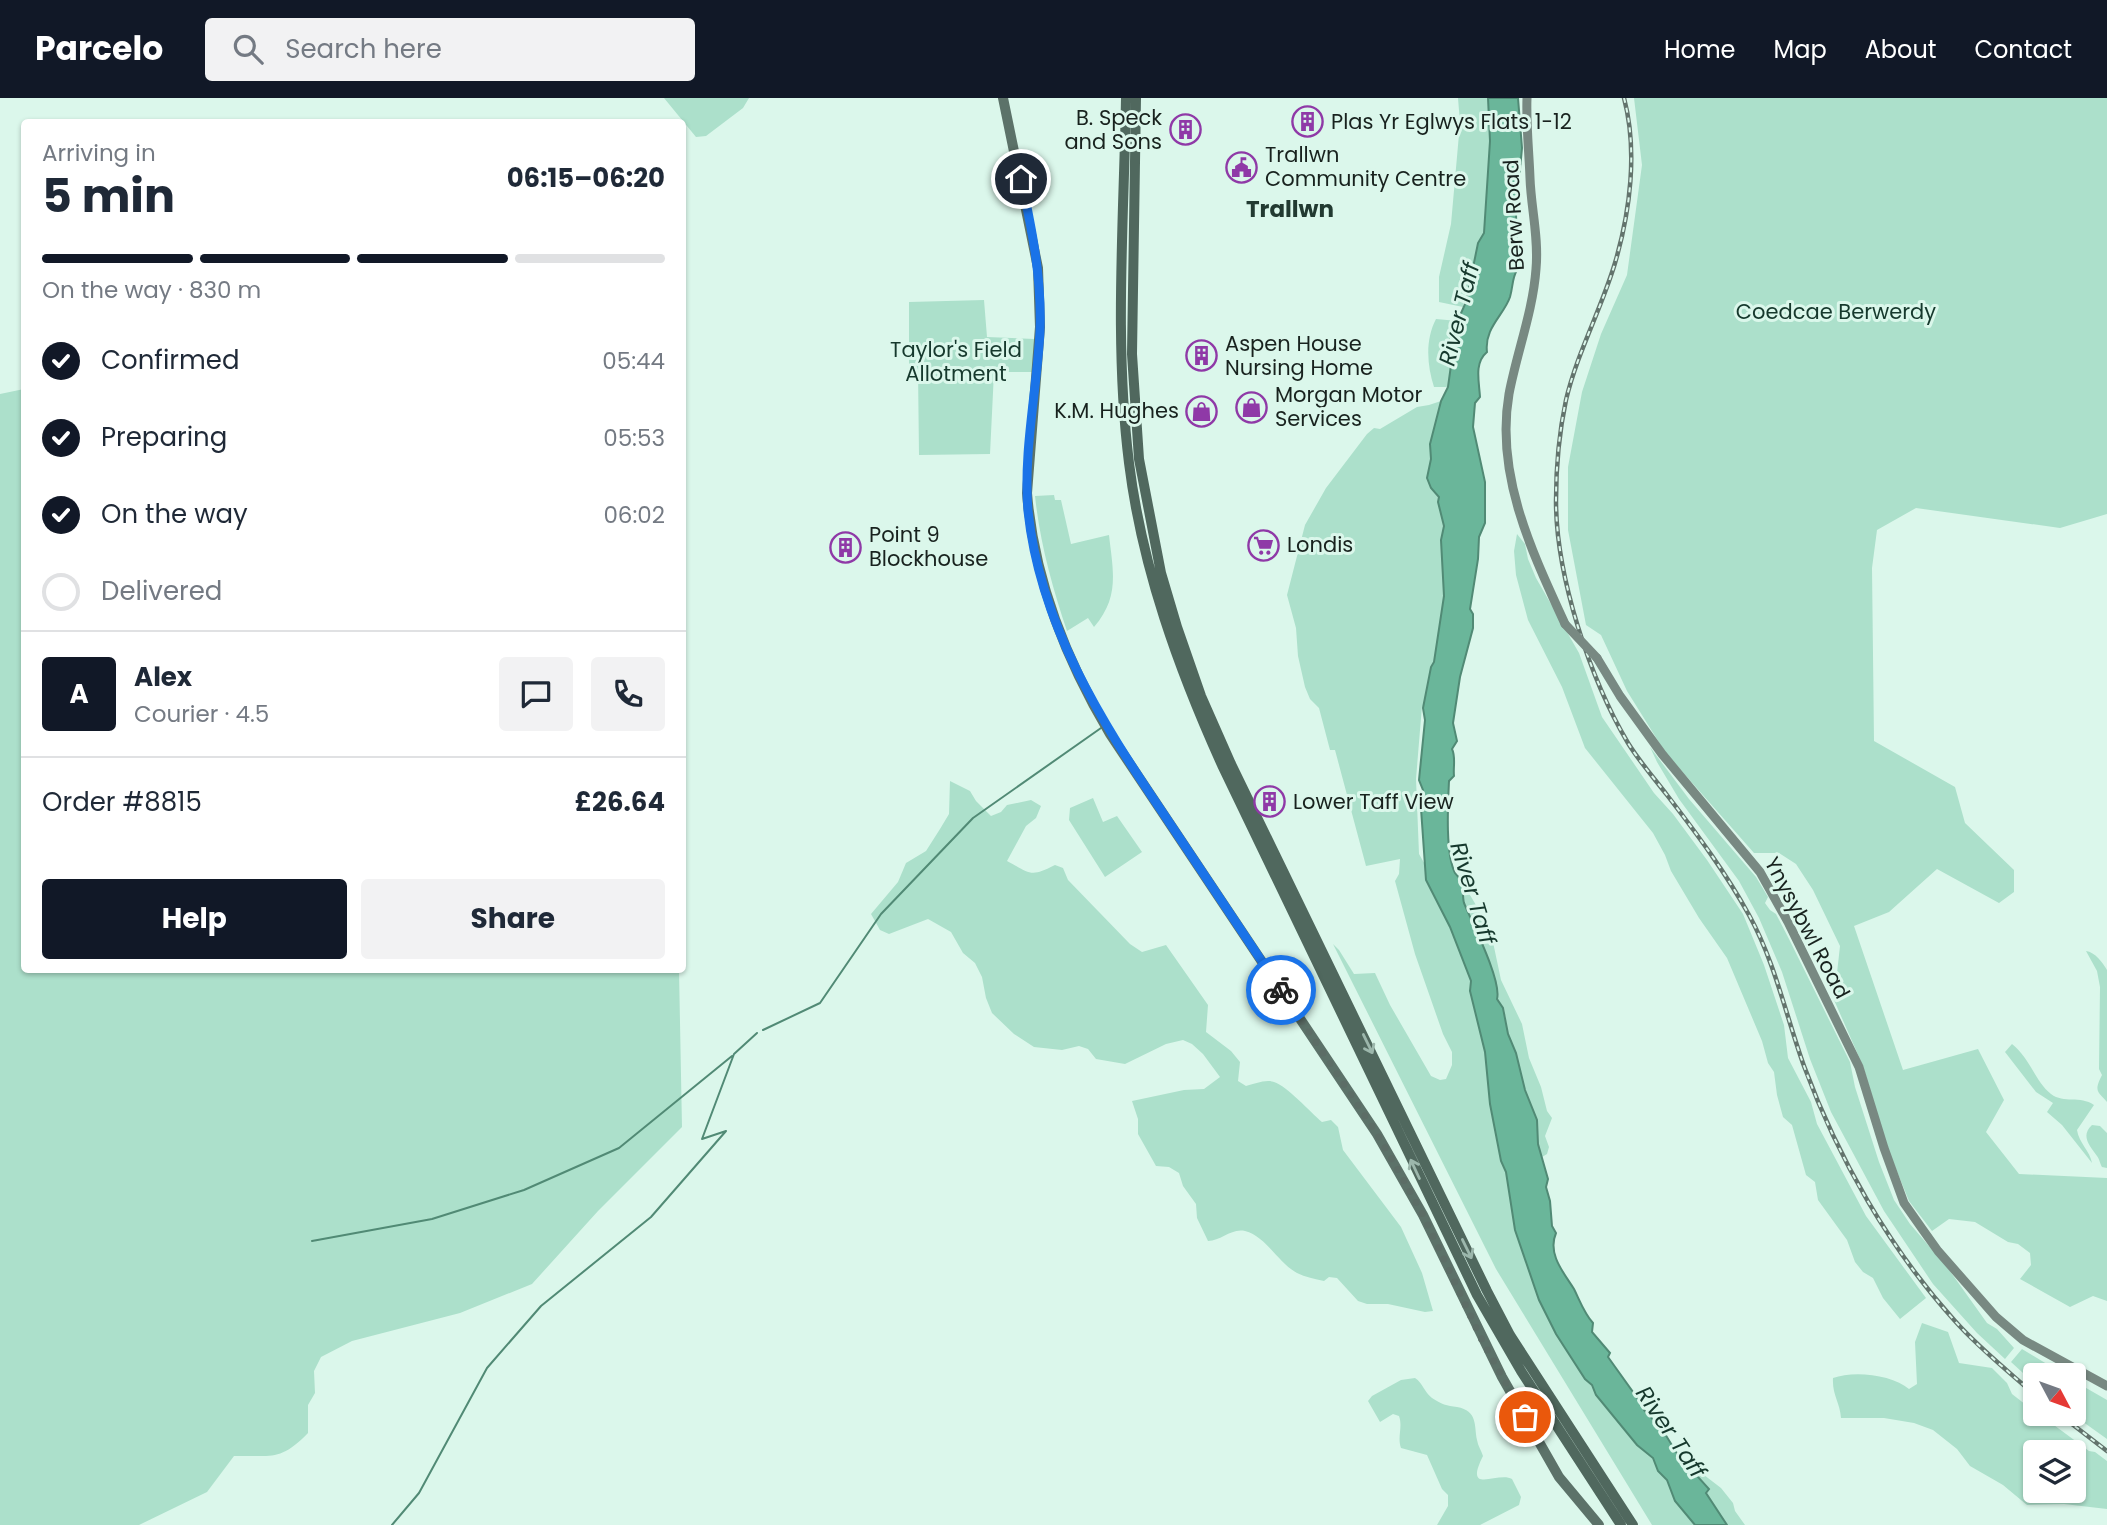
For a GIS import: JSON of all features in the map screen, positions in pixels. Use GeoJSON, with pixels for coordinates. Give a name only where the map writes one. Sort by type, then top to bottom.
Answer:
{"type":"FeatureCollection","features":[{"type":"Feature","properties":{"kind":"highway"},"geometry":{"type":"LineString","coordinates":[[1126,98],[1122,355],[1144,547],[1193,701],[1477,1295],[1521,1371],[1621,1525]]}},
{"type":"Feature","properties":{"kind":"highway"},"geometry":{"type":"LineString","coordinates":[[1131,421],[1136,98]]}},
{"type":"Feature","properties":{"kind":"highway"},"geometry":{"type":"LineString","coordinates":[[1134,461],[1168,594],[1201,696],[1231,764],[1510,1335],[1633,1525]]}},
{"type":"Feature","properties":{"kind":"main road"},"geometry":{"type":"LineString","coordinates":[[1003,98],[1038,268],[1040,327],[1027,493],[1031,535],[1051,611],[1066,649],[1094,708],[1377,1134],[1423,1215],[1502,1377],[1559,1477],[1599,1525]]}},
{"type":"Feature","properties":{"kind":"main road","name":"Berw Road"},"geometry":{"type":"LineString","coordinates":[[1524,330],[1537,266],[1526,125],[1527,98]]}},
{"type":"Feature","properties":{"kind":"main road","name":"Ynysybwl Road"},"geometry":{"type":"LineString","coordinates":[[1524,330],[1509,395],[1506,423],[1507,461],[1530,546],[1565,624],[1597,658],[1620,696],[1662,754],[1760,872],[1859,1067],[1884,1148],[1904,1203],[1910,1212],[1938,1251],[1996,1317],[2043,1353],[2107,1386]]}},
{"type":"Feature","properties":{"kind":"green space"},"geometry":{"type":"Polygon","coordinates":[[[664,98],[749,98],[743,108],[706,136],[696,137],[686,125],[686,119],[681,119],[664,98]]]}},
{"type":"Feature","properties":{"kind":"green space"},"geometry":{"type":"Polygon","coordinates":[[[1458,98],[1488,98],[1490,141],[1484,233],[1478,243],[1463,307],[1439,302],[1439,277],[1451,224],[1460,123],[1458,98]]]}},
{"type":"Feature","properties":{"kind":"green space","name":"Coedcae Berwerdy"},"geometry":{"type":"Polygon","coordinates":[[[1634,98],[2107,98],[2107,514],[2060,528],[1916,508],[1877,530],[1872,568],[1874,741],[1955,787],[1965,823],[2014,870],[2014,892],[1999,903],[1937,869],[1889,912],[1854,926],[1903,1070],[1978,1049],[2004,1100],[1986,1132],[2019,1174],[2107,1178],[2107,1301],[2093,1296],[2070,1307],[2020,1279],[2031,1265],[2030,1253],[1975,1222],[1949,1219],[1932,1231],[1909,1201],[1888,1149],[1863,1066],[1834,1000],[1840,946],[1813,890],[1796,864],[1779,853],[1754,853],[1665,752],[1627,691],[1601,635],[1586,625],[1568,530],[1568,467],[1582,392],[1601,334],[1627,275],[1642,165],[1634,98]]]}},
{"type":"Feature","properties":{"kind":"green space","name":"Taylor's Field Allotment"},"geometry":{"type":"Polygon","coordinates":[[[984,300],[987,337],[1035,339],[1032,372],[994,372],[990,454],[919,455],[918,370],[909,369],[909,302],[984,300]]]}},
{"type":"Feature","properties":{"kind":"green space"},"geometry":{"type":"Polygon","coordinates":[[[1436,319],[1458,321],[1450,338],[1457,345],[1452,358],[1448,387],[1434,387],[1430,370],[1430,335],[1436,319]]]}},
{"type":"Feature","properties":{"kind":"green space"},"geometry":{"type":"Polygon","coordinates":[[[21,390],[21,973],[679,973],[682,1127],[598,1211],[532,1284],[460,1313],[352,1341],[321,1357],[314,1371],[315,1393],[308,1405],[308,1433],[282,1453],[234,1456],[207,1492],[139,1525],[0,1525],[0,394],[21,390]]]}},
{"type":"Feature","properties":{"kind":"green space"},"geometry":{"type":"Polygon","coordinates":[[[1441,401],[1430,444],[1431,458],[1427,478],[1439,497],[1444,526],[1441,540],[1444,596],[1434,662],[1423,708],[1422,706],[1416,779],[1419,854],[1427,868],[1426,880],[1450,927],[1471,981],[1470,992],[1485,1052],[1490,1104],[1501,1161],[1506,1172],[1515,1230],[1539,1300],[1596,1395],[1637,1445],[1653,1458],[1658,1471],[1667,1480],[1675,1501],[1695,1525],[1652,1525],[1496,1269],[1333,944],[1354,974],[1375,973],[1390,1005],[1431,1076],[1440,1080],[1446,1079],[1452,1065],[1452,1052],[1415,954],[1395,881],[1399,874],[1400,859],[1366,866],[1335,750],[1330,750],[1319,708],[1310,699],[1305,687],[1298,656],[1296,628],[1287,595],[1305,525],[1326,488],[1367,434],[1417,407],[1441,401]]]}},
{"type":"Feature","properties":{"kind":"green space"},"geometry":{"type":"Polygon","coordinates":[[[1054,495],[1055,500],[1061,500],[1071,544],[1109,535],[1113,583],[1108,605],[1094,627],[1088,618],[1067,631],[1056,598],[1043,548],[1035,496],[1054,495]]]}},
{"type":"Feature","properties":{"kind":"green space"},"geometry":{"type":"Polygon","coordinates":[[[1517,534],[1525,544],[1536,578],[1579,653],[1602,717],[1654,793],[1707,860],[1743,914],[1784,1025],[1788,1058],[1811,1102],[1817,1124],[1866,1216],[1926,1298],[1900,1319],[1883,1298],[1873,1278],[1863,1272],[1855,1262],[1847,1240],[1818,1200],[1815,1182],[1806,1175],[1792,1125],[1783,1117],[1774,1072],[1768,1063],[1762,1041],[1727,958],[1671,871],[1653,833],[1585,748],[1562,687],[1528,620],[1516,575],[1514,551],[1517,534]]]}},
{"type":"Feature","properties":{"kind":"green space"},"geometry":{"type":"Polygon","coordinates":[[[1650,747],[1689,799],[1756,877],[1768,897],[1765,903],[1776,914],[1850,1062],[1855,1087],[1894,1200],[1987,1323],[1997,1329],[2014,1348],[2005,1359],[1977,1333],[1933,1284],[1884,1211],[1831,1112],[1810,1059],[1782,972],[1759,918],[1739,881],[1679,799],[1650,747]]]}},
{"type":"Feature","properties":{"kind":"green space"},"geometry":{"type":"Polygon","coordinates":[[[950,781],[970,791],[991,816],[1001,812],[1007,805],[1031,800],[1041,806],[1036,818],[1026,826],[1007,861],[1035,873],[1055,865],[1063,868],[1068,880],[1130,944],[1142,952],[1166,945],[1208,1005],[1206,1032],[1231,1051],[1240,1062],[1238,1081],[1246,1086],[1264,1081],[1279,1084],[1322,1122],[1331,1120],[1338,1127],[1343,1150],[1401,1227],[1422,1273],[1433,1311],[1358,1301],[1337,1278],[1329,1277],[1324,1281],[1297,1273],[1260,1239],[1245,1231],[1235,1231],[1208,1241],[1197,1218],[1196,1204],[1183,1186],[1179,1173],[1169,1167],[1156,1166],[1138,1134],[1138,1119],[1132,1101],[1184,1090],[1204,1089],[1220,1077],[1192,1044],[1183,1040],[1166,1044],[1125,1064],[1096,1059],[1088,1049],[1079,1046],[1062,1050],[1034,1047],[1014,1034],[992,1013],[982,977],[975,963],[963,953],[951,932],[928,919],[889,934],[880,930],[871,914],[898,882],[906,863],[926,851],[949,814],[950,781]]]}},
{"type":"Feature","properties":{"kind":"green space"},"geometry":{"type":"Polygon","coordinates":[[[1093,798],[1103,822],[1117,816],[1142,852],[1105,877],[1069,820],[1070,808],[1093,798]]]}},
{"type":"Feature","properties":{"kind":"green space"},"geometry":{"type":"Polygon","coordinates":[[[1461,881],[1478,908],[1483,925],[1490,928],[1501,980],[1522,1024],[1529,1058],[1547,1111],[1552,1118],[1545,1136],[1549,1147],[1547,1154],[1542,1157],[1538,1144],[1537,1120],[1508,1034],[1504,1008],[1497,999],[1491,968],[1477,927],[1464,902],[1461,881]]]}},
{"type":"Feature","properties":{"kind":"green space"},"geometry":{"type":"Polygon","coordinates":[[[2086,951],[2096,956],[2107,970],[2107,1102],[2097,1088],[2102,1075],[2099,1069],[2100,987],[2097,971],[2086,951]]]}},
{"type":"Feature","properties":{"kind":"green space"},"geometry":{"type":"Polygon","coordinates":[[[2012,1044],[2051,1094],[2061,1099],[2083,1100],[2094,1105],[2077,1130],[2092,1163],[2062,1125],[2047,1112],[2053,1103],[2036,1092],[2005,1052],[2012,1044]]]}},
{"type":"Feature","properties":{"kind":"green space"},"geometry":{"type":"Polygon","coordinates":[[[2092,1125],[2100,1126],[2107,1133],[2107,1168],[2102,1167],[2087,1141],[2088,1129],[2092,1125]]]}},
{"type":"Feature","properties":{"kind":"green space"},"geometry":{"type":"Polygon","coordinates":[[[1922,1323],[1948,1332],[1959,1363],[1992,1368],[2007,1383],[2012,1394],[2023,1403],[2023,1426],[2055,1426],[2074,1440],[2023,1440],[2023,1502],[2003,1485],[1970,1466],[1957,1449],[1933,1430],[1914,1423],[1884,1418],[1841,1418],[1833,1378],[1862,1374],[1893,1380],[1909,1389],[1917,1384],[1915,1342],[1922,1323]]]}},
{"type":"Feature","properties":{"kind":"green space"},"geometry":{"type":"Polygon","coordinates":[[[2022,1349],[2045,1363],[2023,1363],[2023,1373],[2011,1362],[2022,1349]]]}},
{"type":"Feature","properties":{"kind":"green space"},"geometry":{"type":"Polygon","coordinates":[[[1415,1378],[1432,1398],[1464,1409],[1472,1415],[1477,1442],[1483,1456],[1477,1475],[1480,1479],[1512,1479],[1521,1497],[1519,1505],[1480,1525],[1437,1525],[1448,1506],[1448,1495],[1442,1489],[1427,1455],[1401,1448],[1399,1416],[1393,1414],[1380,1422],[1368,1401],[1401,1380],[1415,1378]]]}},
{"type":"Feature","properties":{"kind":"green space"},"geometry":{"type":"Polygon","coordinates":[[[2086,1388],[2107,1400],[2107,1439],[2086,1424],[2086,1388]]]}},
{"type":"Feature","properties":{"kind":"green space"},"geometry":{"type":"Polygon","coordinates":[[[2086,1449],[2107,1461],[2107,1509],[2064,1504],[2025,1503],[2086,1503],[2086,1449]]]}},
{"type":"Feature","properties":{"kind":"green space"},"geometry":{"type":"Polygon","coordinates":[[[1678,1455],[1721,1488],[1745,1525],[1727,1525],[1706,1492],[1709,1489],[1678,1455]]]}},
{"type":"Feature","properties":{"kind":"shaded area"},"geometry":{"type":"Polygon","coordinates":[[[1488,98],[1518,98],[1522,148],[1516,212],[1517,270],[1510,297],[1491,329],[1487,352],[1479,367],[1480,397],[1475,403],[1473,427],[1485,482],[1485,523],[1479,537],[1470,609],[1473,614],[1473,628],[1460,677],[1453,723],[1457,741],[1452,749],[1454,776],[1449,781],[1450,853],[1455,873],[1462,881],[1464,903],[1491,966],[1497,999],[1503,1008],[1525,1090],[1537,1120],[1538,1144],[1548,1179],[1546,1187],[1552,1226],[1556,1233],[1555,1256],[1593,1323],[1592,1332],[1610,1353],[1608,1357],[1644,1410],[1662,1429],[1678,1455],[1709,1489],[1706,1493],[1727,1525],[1695,1525],[1675,1501],[1667,1480],[1658,1471],[1653,1458],[1637,1445],[1596,1395],[1592,1385],[1585,1379],[1556,1334],[1539,1300],[1515,1230],[1506,1172],[1501,1161],[1490,1104],[1485,1052],[1470,991],[1471,981],[1450,927],[1426,880],[1420,794],[1423,790],[1419,780],[1425,720],[1423,708],[1434,662],[1444,596],[1441,540],[1444,526],[1439,497],[1427,478],[1431,459],[1430,444],[1441,401],[1448,387],[1452,358],[1457,345],[1450,338],[1466,302],[1478,243],[1484,233],[1490,141],[1488,98]]]}},
{"type":"Feature","properties":{"kind":"waterway"},"geometry":{"type":"LineString","coordinates":[[763,1030],[820,1003],[881,914],[973,818],[1101,728]]}},
{"type":"Feature","properties":{"kind":"waterway"},"geometry":{"type":"LineString","coordinates":[[392,1525],[419,1493],[487,1368],[541,1306],[651,1217],[726,1131],[702,1139],[734,1054],[757,1033]]}},
{"type":"Feature","properties":{"kind":"waterway"},"geometry":{"type":"LineString","coordinates":[[312,1241],[432,1219],[524,1190],[619,1148],[732,1056]]}},
{"type":"Feature","properties":{"kind":"railway"},"geometry":{"type":"LineString","coordinates":[[1624,98],[1631,139],[1625,223],[1609,280],[1571,383],[1558,450],[1558,530],[1562,561],[1578,626],[1601,689],[1628,743],[1711,854],[1758,933],[1804,1066],[1849,1168],[1868,1201],[1931,1293],[1984,1350],[2023,1384]]}},
{"type":"Feature","properties":{"kind":"railway"},"geometry":{"type":"LineString","coordinates":[[2075,1426],[2107,1451]]}},
{"type":"Feature","properties":{"kind":"way so far"},"geometry":{"type":"LineString","coordinates":[[1281,990],[1398,1170],[1423,1215],[1483,1342],[1525,1417]]}},
{"type":"Feature","properties":{"kind":"place","name":"Plas Yr Eglwys Flats 1-12"},"geometry":{"type":"Point","coordinates":[1308,122]}},
{"type":"Feature","properties":{"kind":"place","name":"B. Speck and Sons"},"geometry":{"type":"Point","coordinates":[1185,130]}},
{"type":"Feature","properties":{"kind":"place","name":"Trallwn Community Centre"},"geometry":{"type":"Point","coordinates":[1242,167]}},
{"type":"Feature","properties":{"kind":"place","name":"Aspen House Nursing Home"},"geometry":{"type":"Point","coordinates":[1202,356]}},
{"type":"Feature","properties":{"kind":"place","name":"Morgan Motor Services"},"geometry":{"type":"Point","coordinates":[1252,407]}},
{"type":"Feature","properties":{"kind":"place","name":"K.M. Hughes"},"geometry":{"type":"Point","coordinates":[1202,411]}},
{"type":"Feature","properties":{"kind":"place","name":"Londis"},"geometry":{"type":"Point","coordinates":[1264,545]}},
{"type":"Feature","properties":{"kind":"place","name":"Point 9 Blockhouse"},"geometry":{"type":"Point","coordinates":[846,547]}},
{"type":"Feature","properties":{"kind":"place","name":"Lower Taff View"},"geometry":{"type":"Point","coordinates":[1270,802]}},
{"type":"Feature","properties":{"kind":"district","name":"Trallwn"},"geometry":{"type":"Point","coordinates":[1290,209]}},
{"type":"Feature","properties":{"kind":"route"},"geometry":{"type":"LineString","coordinates":[[1021,179],[1038,268],[1040,308],[1027,493],[1031,535],[1051,611],[1094,708],[1281,990]]}},
{"type":"Feature","properties":{"kind":"water label","name":"River Taff"},"geometry":{"type":"Point","coordinates":[1459,314]}},
{"type":"Feature","properties":{"kind":"water label","name":"River Taff"},"geometry":{"type":"Point","coordinates":[1473,893]}},
{"type":"Feature","properties":{"kind":"water label","name":"River Taff"},"geometry":{"type":"Point","coordinates":[1671,1432]}}]}
